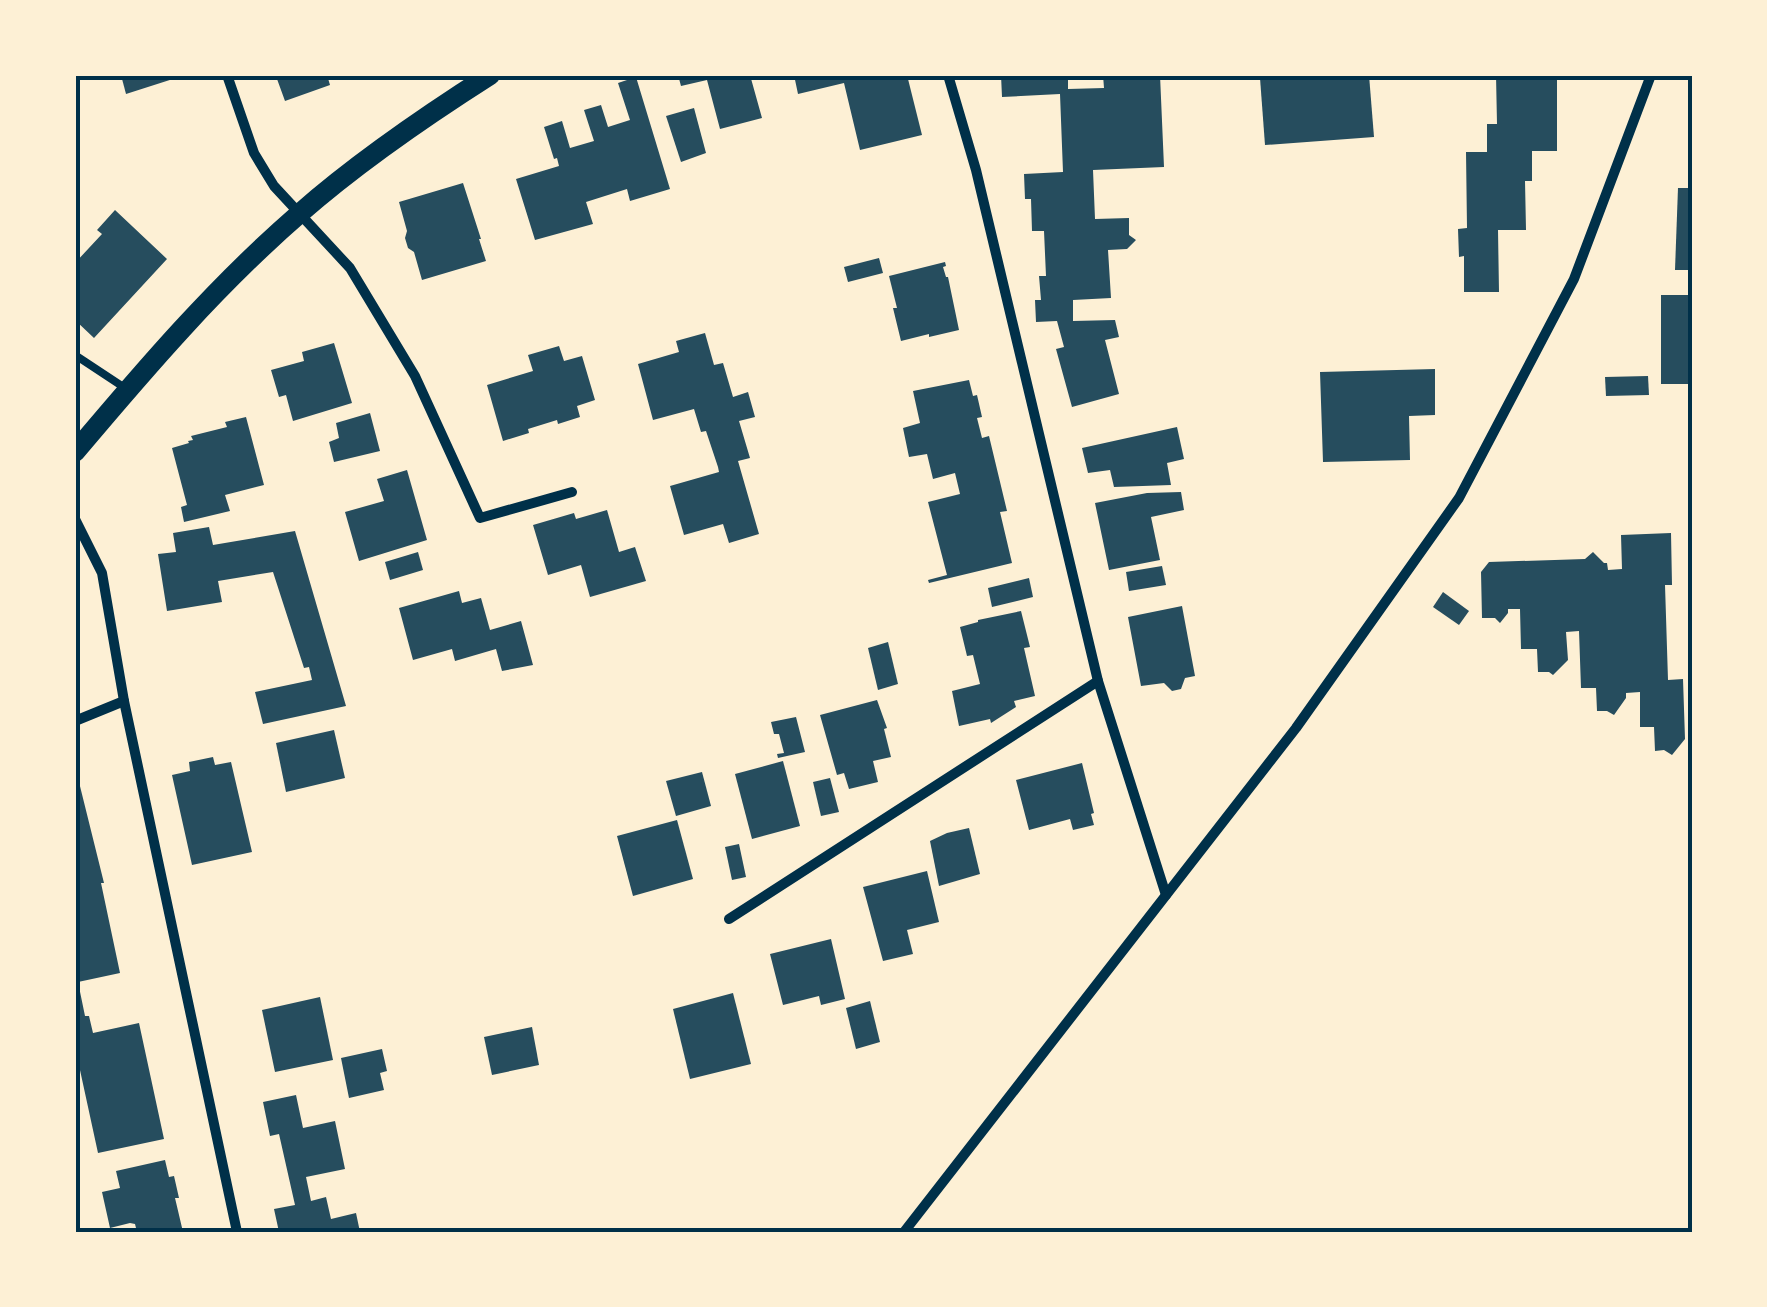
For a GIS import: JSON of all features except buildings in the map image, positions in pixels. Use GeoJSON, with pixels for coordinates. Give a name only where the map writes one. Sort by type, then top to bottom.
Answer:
{"type":"FeatureCollection","features":[{"type":"Feature","properties":{"kind":"main road"},"geometry":{"type":"LineString","coordinates":[[75,452],[167,343],[300,212],[412,126],[490,75]]}},
{"type":"Feature","properties":{"kind":"street"},"geometry":{"type":"LineString","coordinates":[[227,75],[254,153],[274,186],[350,268],[415,376],[480,518],[572,492]]}},
{"type":"Feature","properties":{"kind":"street"},"geometry":{"type":"LineString","coordinates":[[948,75],[976,170],[1098,681],[1166,895]]}},
{"type":"Feature","properties":{"kind":"street"},"geometry":{"type":"LineString","coordinates":[[904,1232],[1296,728],[1459,498],[1574,280],[1651,75]]}},
{"type":"Feature","properties":{"kind":"street"},"geometry":{"type":"LineString","coordinates":[[75,518],[102,572],[124,701],[237,1232]]}},
{"type":"Feature","properties":{"kind":"street"},"geometry":{"type":"LineString","coordinates":[[729,920],[1098,681]]}},
{"type":"Feature","properties":{"kind":"street"},"geometry":{"type":"LineString","coordinates":[[75,721],[124,701]]}},
{"type":"Feature","properties":{"kind":"lane"},"geometry":{"type":"LineString","coordinates":[[75,355],[128,390]]}}]}
